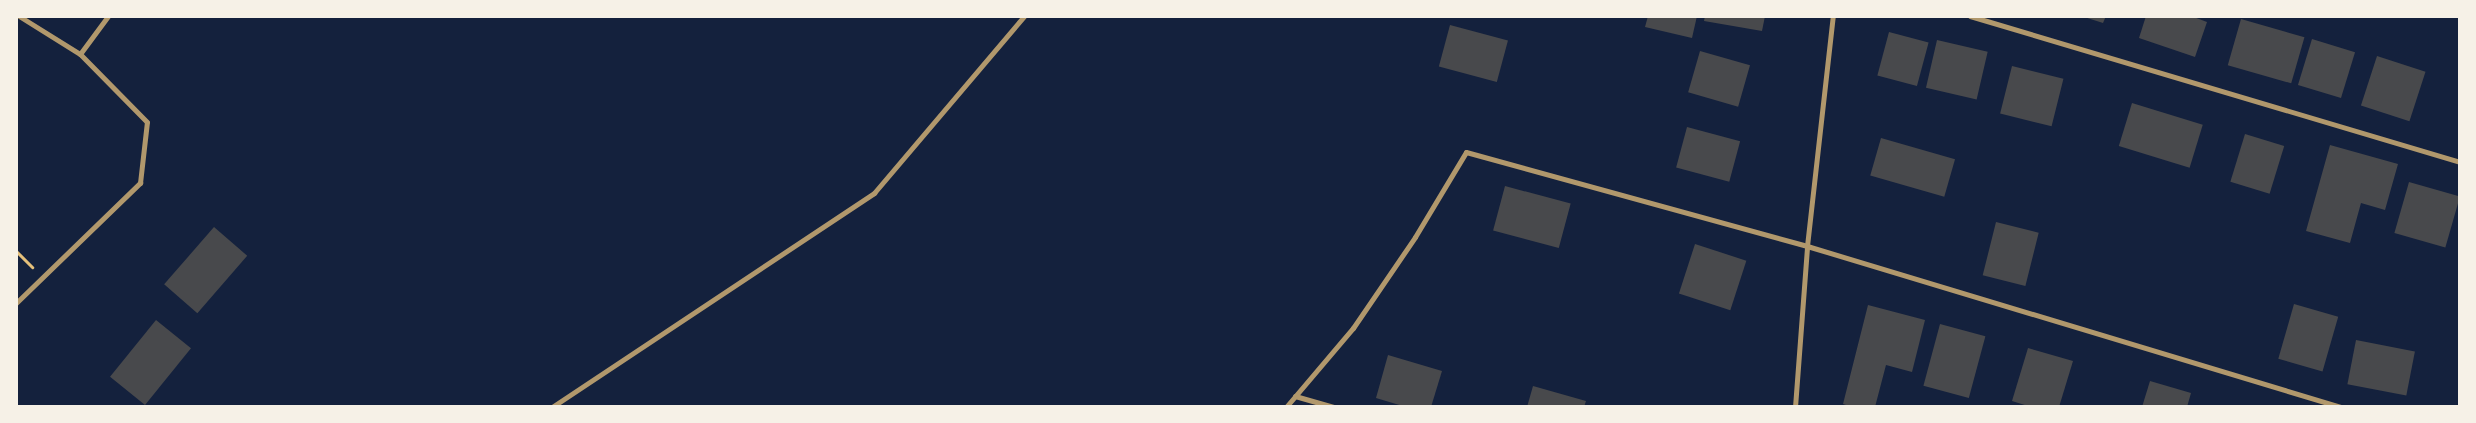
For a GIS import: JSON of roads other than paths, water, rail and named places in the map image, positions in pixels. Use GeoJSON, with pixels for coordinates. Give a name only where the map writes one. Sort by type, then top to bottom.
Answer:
{"type":"FeatureCollection","features":[{"type":"Feature","properties":{"kind":"street"},"geometry":{"type":"LineString","coordinates":[[16,303],[140,183],[147,122],[80,54],[18,16]]}},
{"type":"Feature","properties":{"kind":"street"},"geometry":{"type":"LineString","coordinates":[[80,54],[108,16]]}},
{"type":"Feature","properties":{"kind":"street"},"geometry":{"type":"LineString","coordinates":[[552,407],[874,193],[1024,16]]}},
{"type":"Feature","properties":{"kind":"street"},"geometry":{"type":"LineString","coordinates":[[1796,407],[1807,246],[1833,16]]}},
{"type":"Feature","properties":{"kind":"street"},"geometry":{"type":"LineString","coordinates":[[1970,16],[2460,162]]}},
{"type":"Feature","properties":{"kind":"street"},"geometry":{"type":"LineString","coordinates":[[1286,407],[1353,328],[1415,237],[1466,152],[1807,246],[2341,407]]}},
{"type":"Feature","properties":{"kind":"street"},"geometry":{"type":"LineString","coordinates":[[1295,396],[1333,407]]}}]}
